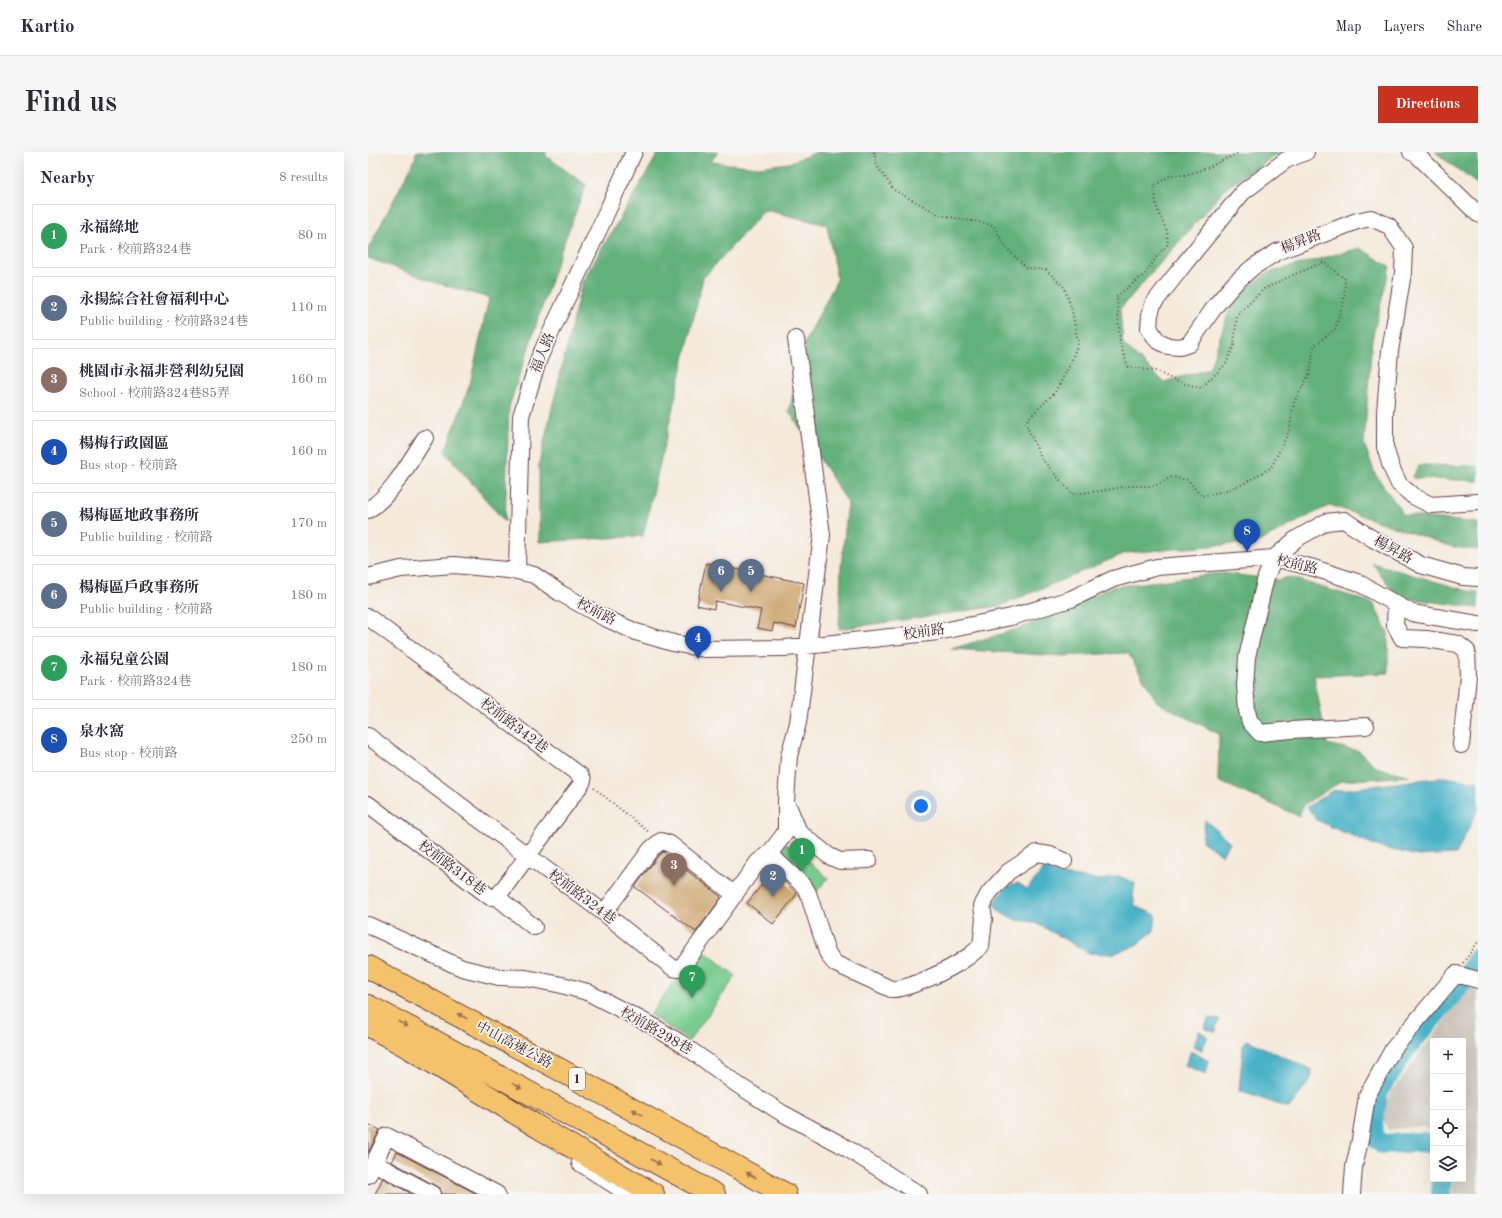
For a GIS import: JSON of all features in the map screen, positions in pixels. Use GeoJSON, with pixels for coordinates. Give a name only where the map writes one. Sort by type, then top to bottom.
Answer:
{"type":"FeatureCollection","features":[{"type":"Feature","properties":{"kind":"highway","name":"中山高速公路"},"geometry":{"type":"LineString","coordinates":[[368,968],[555,1067],[785,1194]]}},
{"type":"Feature","properties":{"kind":"highway"},"geometry":{"type":"LineString","coordinates":[[368,1006],[714,1194]]}},
{"type":"Feature","properties":{"kind":"highway"},"geometry":{"type":"LineString","coordinates":[[368,1025],[408,1047],[538,1127],[652,1194]]}},
{"type":"Feature","properties":{"kind":"street","name":"福人路"},"geometry":{"type":"LineString","coordinates":[[517,570],[521,416],[539,358],[634,152]]}},
{"type":"Feature","properties":{"kind":"street","name":"楊昇路"},"geometry":{"type":"LineString","coordinates":[[1306,152],[1286,160],[1244,192],[1153,304],[1149,328],[1158,340],[1168,346],[1180,347],[1189,344],[1216,305],[1235,283],[1253,266],[1277,252],[1357,221],[1371,218],[1389,226],[1404,248],[1403,273],[1390,351],[1385,412],[1385,447],[1391,467],[1399,484],[1413,496],[1431,505],[1478,502]]}},
{"type":"Feature","properties":{"kind":"street"},"geometry":{"type":"LineString","coordinates":[[1411,152],[1416,154],[1478,214]]}},
{"type":"Feature","properties":{"kind":"street","name":"校前路324巷"},"geometry":{"type":"LineString","coordinates":[[368,736],[604,912],[673,968],[679,969],[683,966],[758,862],[769,854],[786,832],[786,801],[789,756],[798,723],[822,535],[796,339]]}},
{"type":"Feature","properties":{"kind":"street"},"geometry":{"type":"LineString","coordinates":[[368,510],[375,506],[400,478],[425,438]]}},
{"type":"Feature","properties":{"kind":"street","name":"楊昇路"},"geometry":{"type":"LineString","coordinates":[[1274,558],[1296,539],[1326,522],[1344,520],[1373,540],[1421,565],[1463,577],[1478,578]]}},
{"type":"Feature","properties":{"kind":"street","name":"校前路"},"geometry":{"type":"LineString","coordinates":[[368,577],[401,569],[454,565],[517,570],[534,576],[560,593],[604,618],[636,632],[674,643],[704,649],[786,648],[938,632],[1011,617],[1071,599],[1113,579],[1157,568],[1274,558],[1314,568],[1357,582],[1412,613],[1478,624]]}},
{"type":"Feature","properties":{"kind":"street"},"geometry":{"type":"LineString","coordinates":[[1274,558],[1266,577],[1247,657],[1245,696],[1250,722],[1260,733],[1366,726]]}},
{"type":"Feature","properties":{"kind":"street"},"geometry":{"type":"LineString","coordinates":[[1396,604],[1395,625],[1402,638],[1426,639],[1458,644],[1467,650],[1468,676],[1461,745]]}},
{"type":"Feature","properties":{"kind":"street","name":"校前路342巷"},"geometry":{"type":"LineString","coordinates":[[368,617],[581,776],[583,780]]}},
{"type":"Feature","properties":{"kind":"street"},"geometry":{"type":"LineString","coordinates":[[528,855],[582,784],[583,780]]}},
{"type":"Feature","properties":{"kind":"street"},"geometry":{"type":"LineString","coordinates":[[786,801],[799,832],[829,856],[840,860],[870,860]]}},
{"type":"Feature","properties":{"kind":"street","name":"校前路318巷"},"geometry":{"type":"LineString","coordinates":[[368,804],[490,897],[497,897],[528,855]]}},
{"type":"Feature","properties":{"kind":"street"},"geometry":{"type":"LineString","coordinates":[[604,912],[651,849],[661,841],[670,844],[734,895]]}},
{"type":"Feature","properties":{"kind":"street"},"geometry":{"type":"LineString","coordinates":[[769,854],[804,886],[808,893],[827,952],[832,960],[836,964],[891,989],[911,985],[932,976],[966,958],[980,946],[984,919],[982,906],[989,893],[1008,872],[1037,853],[1050,854],[1064,862]]}},
{"type":"Feature","properties":{"kind":"street"},"geometry":{"type":"LineString","coordinates":[[497,897],[534,927]]}},
{"type":"Feature","properties":{"kind":"street","name":"校前路298巷"},"geometry":{"type":"LineString","coordinates":[[368,925],[462,968],[499,977],[526,978],[562,985],[587,992],[673,1039],[782,1113],[840,1144],[919,1194]]}},
{"type":"Feature","properties":{"kind":"street"},"geometry":{"type":"LineString","coordinates":[[1352,1194],[1354,1167],[1367,1096],[1393,1050],[1456,974],[1475,979]]}},
{"type":"Feature","properties":{"kind":"street"},"geometry":{"type":"LineString","coordinates":[[408,1047],[474,1096],[628,1194]]}},
{"type":"Feature","properties":{"kind":"street"},"geometry":{"type":"LineString","coordinates":[[432,1194],[371,1169],[387,1136],[497,1194]]}},
{"type":"Feature","properties":{"kind":"path"},"geometry":{"type":"LineString","coordinates":[[583,780],[661,841]]}},
{"type":"Feature","properties":{"kind":"path"},"geometry":{"type":"LineString","coordinates":[[1456,974],[1478,942]]}},
{"type":"Feature","properties":{"kind":"shaded area"},"geometry":{"type":"Polygon","coordinates":[[[1470,986],[1478,992],[1478,1194],[1452,1194],[1453,1182],[1466,1182],[1466,1038],[1432,1038],[1470,986]]]}},
{"type":"Feature","properties":{"kind":"shaded area"},"geometry":{"type":"Polygon","coordinates":[[[1430,1040],[1430,1130],[1422,1126],[1388,1130],[1380,1112],[1391,1093],[1430,1040]]]}},
{"type":"Feature","properties":{"kind":"green space"},"geometry":{"type":"Polygon","coordinates":[[[416,152],[546,152],[546,156],[586,185],[560,253],[509,407],[505,522],[445,452],[470,384],[489,298],[437,283],[368,258],[368,249],[415,159],[416,152]]]}},
{"type":"Feature","properties":{"kind":"green space"},"geometry":{"type":"Polygon","coordinates":[[[659,152],[718,152],[711,162],[759,167],[789,163],[817,152],[1281,152],[1227,187],[1120,309],[1123,344],[1164,382],[1209,369],[1233,299],[1267,273],[1360,248],[1390,267],[1372,339],[1364,443],[1375,474],[1404,515],[1478,523],[1478,550],[1453,547],[1330,505],[1258,542],[1126,553],[1000,606],[839,629],[841,567],[848,503],[789,411],[805,342],[837,280],[827,225],[765,210],[703,278],[643,536],[539,542],[539,463],[582,282],[659,152]]]}},
{"type":"Feature","properties":{"kind":"green space"},"geometry":{"type":"Polygon","coordinates":[[[1435,152],[1475,152],[1478,156],[1478,183],[1477,184],[1435,152]]]}},
{"type":"Feature","properties":{"kind":"green space"},"geometry":{"type":"Polygon","coordinates":[[[1419,465],[1478,466],[1478,481],[1412,478],[1419,465]]]}},
{"type":"Feature","properties":{"kind":"green space"},"geometry":{"type":"Polygon","coordinates":[[[1372,563],[1468,591],[1478,592],[1478,608],[1398,597],[1372,563]]]}},
{"type":"Feature","properties":{"kind":"green space"},"geometry":{"type":"Polygon","coordinates":[[[1222,573],[1279,580],[1289,577],[1373,603],[1388,633],[1388,673],[1314,676],[1327,744],[1359,751],[1376,767],[1410,776],[1342,781],[1303,805],[1299,816],[1218,781],[1219,734],[1157,702],[1128,653],[1060,656],[951,649],[1021,628],[1112,587],[1222,573]]]}},
{"type":"Feature","properties":{"kind":"green space"},"geometry":{"type":"Polygon","coordinates":[[[781,841],[798,852],[828,878],[812,897],[775,863],[781,841]]]}},
{"type":"Feature","properties":{"kind":"green space"},"geometry":{"type":"Polygon","coordinates":[[[699,947],[736,976],[689,1041],[650,1015],[699,947]]]}},
{"type":"Feature","properties":{"kind":"water"},"geometry":{"type":"Polygon","coordinates":[[[1444,777],[1477,782],[1478,809],[1456,854],[1418,856],[1380,847],[1317,820],[1307,807],[1332,791],[1444,777]]]}},
{"type":"Feature","properties":{"kind":"water"},"geometry":{"type":"Polygon","coordinates":[[[1205,820],[1230,842],[1222,855],[1202,841],[1205,820]]]}},
{"type":"Feature","properties":{"kind":"water"},"geometry":{"type":"Polygon","coordinates":[[[1045,868],[1057,874],[1102,880],[1119,876],[1135,883],[1133,895],[1135,906],[1156,915],[1154,931],[1135,946],[1113,954],[1089,953],[1034,922],[1016,920],[998,910],[994,903],[1006,887],[1018,883],[1027,889],[1045,868]]]}},
{"type":"Feature","properties":{"kind":"water"},"geometry":{"type":"Polygon","coordinates":[[[1209,1018],[1220,1020],[1216,1026],[1216,1032],[1204,1028],[1209,1018]]]}},
{"type":"Feature","properties":{"kind":"water"},"geometry":{"type":"Polygon","coordinates":[[[1199,1031],[1208,1036],[1202,1050],[1193,1046],[1199,1031]]]}},
{"type":"Feature","properties":{"kind":"water"},"geometry":{"type":"Polygon","coordinates":[[[1247,1040],[1312,1070],[1311,1079],[1289,1108],[1239,1091],[1243,1045],[1247,1040]]]}},
{"type":"Feature","properties":{"kind":"water"},"geometry":{"type":"Polygon","coordinates":[[[1191,1051],[1209,1061],[1206,1074],[1185,1065],[1191,1051]]]}},
{"type":"Feature","properties":{"kind":"building"},"geometry":{"type":"Polygon","coordinates":[[[706,563],[804,583],[796,628],[774,623],[772,631],[757,628],[761,610],[715,601],[714,609],[697,605],[706,563]]]}},
{"type":"Feature","properties":{"kind":"building"},"geometry":{"type":"Polygon","coordinates":[[[663,852],[721,898],[696,932],[635,887],[658,856],[663,852]]]}},
{"type":"Feature","properties":{"kind":"building"},"geometry":{"type":"Polygon","coordinates":[[[773,871],[797,894],[773,924],[747,903],[773,871]]]}},
{"type":"Feature","properties":{"kind":"building"},"geometry":{"type":"Polygon","coordinates":[[[368,1124],[380,1130],[368,1153],[368,1124]]]}},
{"type":"Feature","properties":{"kind":"building"},"geometry":{"type":"Polygon","coordinates":[[[397,1152],[477,1194],[441,1194],[440,1189],[436,1186],[392,1162],[397,1152]]]}},
{"type":"Feature","properties":{"kind":"building"},"geometry":{"type":"Polygon","coordinates":[[[383,1178],[412,1194],[375,1194],[383,1178]]]}},
{"type":"Feature","properties":{"kind":"waterway"},"geometry":{"type":"LineString","coordinates":[[1430,1144],[1423,1142],[1383,1144],[1376,1139],[1372,1131],[1378,1093],[1403,1053],[1460,985],[1478,958]]}},
{"type":"Feature","properties":{"kind":"waterway"},"geometry":{"type":"LineString","coordinates":[[1441,1194],[1442,1182]]}},
{"type":"Feature","properties":{"kind":"place","name":"泉水窩"},"geometry":{"type":"Point","coordinates":[1247,552]}},
{"type":"Feature","properties":{"kind":"place","name":"楊梅區戶政事務所"},"geometry":{"type":"Point","coordinates":[721,592]}},
{"type":"Feature","properties":{"kind":"place","name":"楊梅區地政事務所"},"geometry":{"type":"Point","coordinates":[751,592]}},
{"type":"Feature","properties":{"kind":"place","name":"楊梅行政園區"},"geometry":{"type":"Point","coordinates":[698,659]}},
{"type":"Feature","properties":{"kind":"place","name":"永福綠地"},"geometry":{"type":"Point","coordinates":[802,871]}},
{"type":"Feature","properties":{"kind":"place","name":"桃園市永福非營利幼兒園"},"geometry":{"type":"Point","coordinates":[674,886]}},
{"type":"Feature","properties":{"kind":"place","name":"永揚綜合社會福利中心"},"geometry":{"type":"Point","coordinates":[773,897]}},
{"type":"Feature","properties":{"kind":"place","name":"永福兒童公園"},"geometry":{"type":"Point","coordinates":[692,998]}}]}
